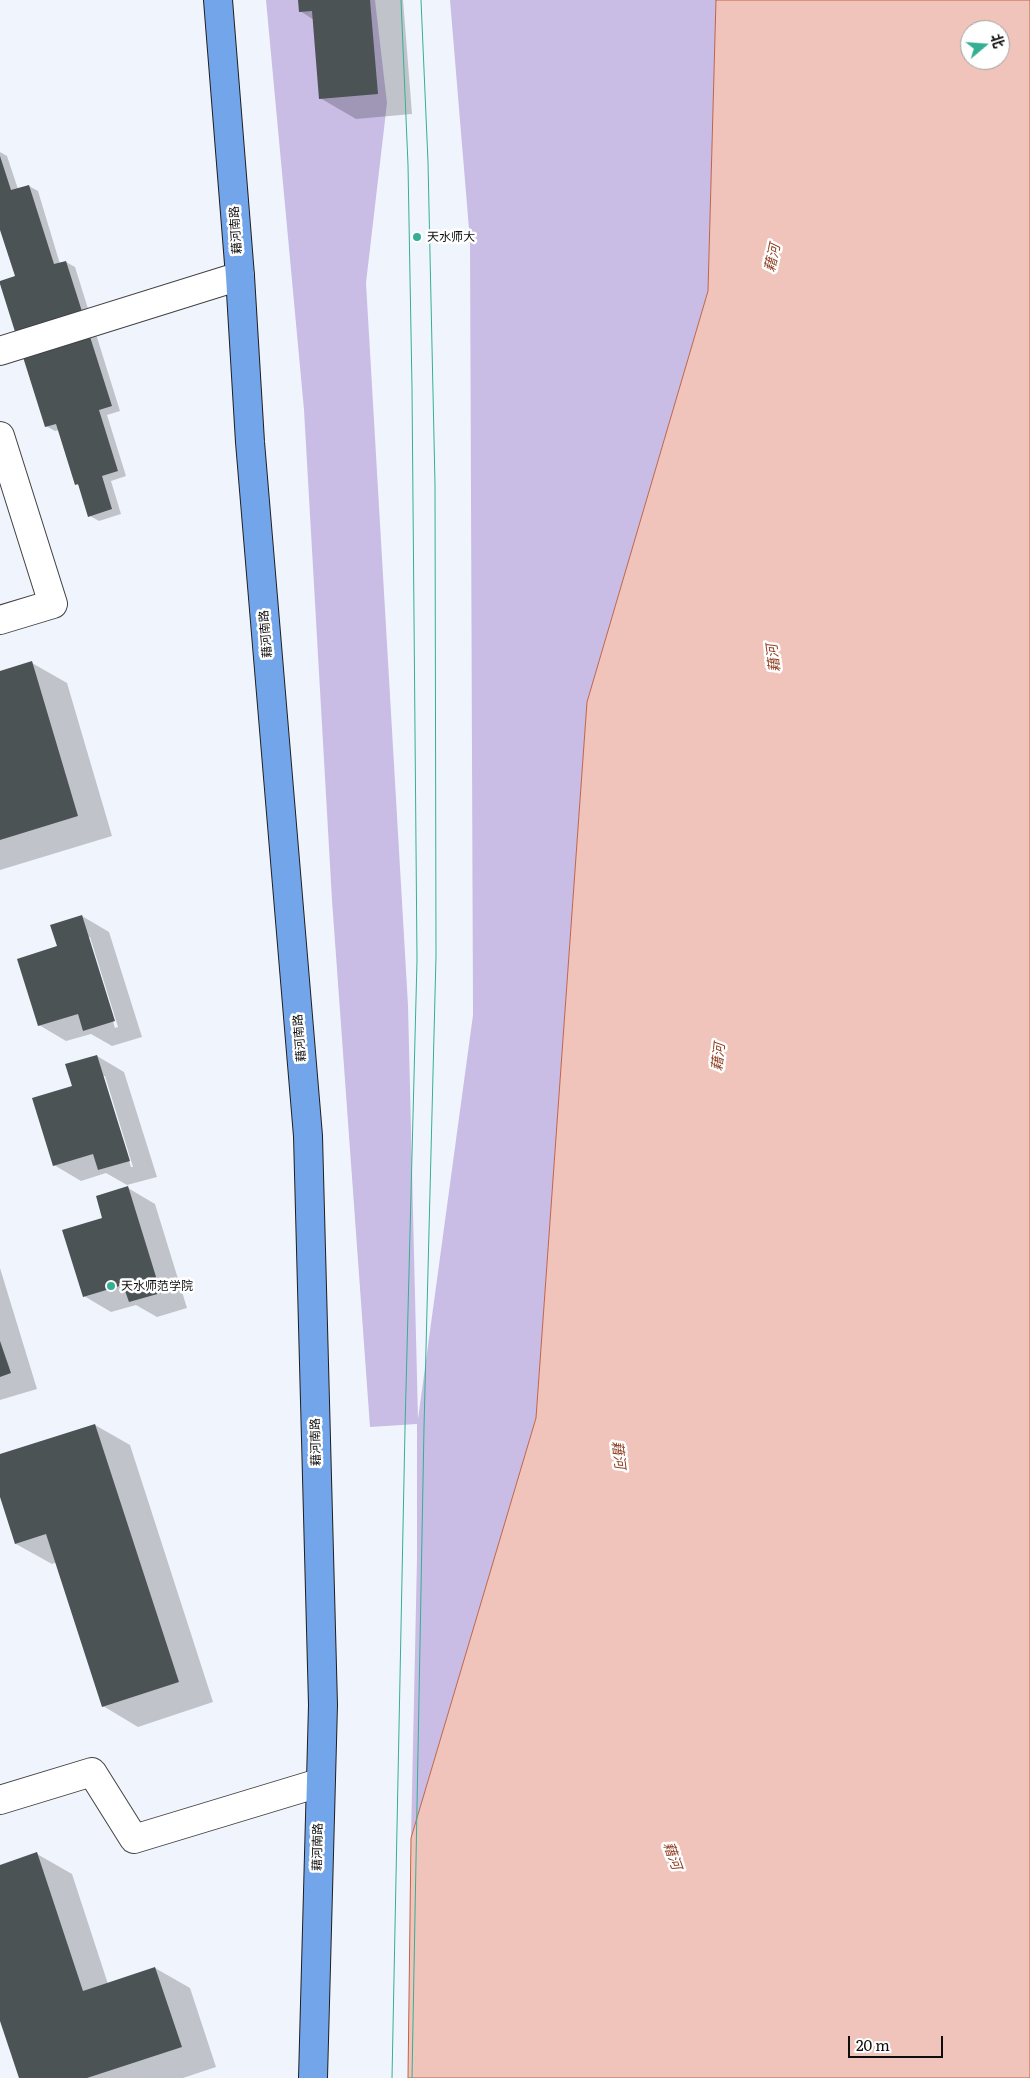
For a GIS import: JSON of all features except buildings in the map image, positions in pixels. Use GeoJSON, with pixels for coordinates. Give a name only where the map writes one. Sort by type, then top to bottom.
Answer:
{"type":"FeatureCollection","features":[{"type":"Feature","properties":{"kind":"main road","name":"藉河南路"},"geometry":{"type":"LineString","coordinates":[[218,0],[240,276],[250,442],[308,1136],[323,1705],[319,1783],[313,2078]]}},
{"type":"Feature","properties":{"kind":"street"},"geometry":{"type":"LineString","coordinates":[[0,350],[240,276]]}},
{"type":"Feature","properties":{"kind":"street"},"geometry":{"type":"LineString","coordinates":[[0,436],[52,604],[0,620]]}},
{"type":"Feature","properties":{"kind":"street"},"geometry":{"type":"LineString","coordinates":[[0,1800],[92,1772],[134,1839],[319,1783]]}},
{"type":"Feature","properties":{"kind":"shaded area"},"geometry":{"type":"Polygon","coordinates":[[[266,0],[375,0],[387,103],[366,283],[408,1005],[418,1419],[473,1015],[470,241],[450,0],[716,0],[708,291],[587,702],[536,1418],[411,1838],[417,1558],[417,1424],[370,1427],[332,900],[304,410],[266,0]]]}},
{"type":"Feature","properties":{"kind":"water","name":"藉河"},"geometry":{"type":"Polygon","coordinates":[[[716,0],[1030,0],[1030,2078],[408,2078],[411,1838],[536,1418],[587,702],[708,291],[716,0]]]}},
{"type":"Feature","properties":{"kind":"tram line"},"geometry":{"type":"LineString","coordinates":[[392,2078],[405,1428],[417,960],[412,388],[408,165],[401,0]]}},
{"type":"Feature","properties":{"kind":"tram line"},"geometry":{"type":"LineString","coordinates":[[412,2078],[424,1427],[436,956],[435,485],[428,162],[421,0]]}},
{"type":"Feature","properties":{"kind":"place","name":"天水师大"},"geometry":{"type":"Point","coordinates":[417,237]}},
{"type":"Feature","properties":{"kind":"place","name":"天水师范学院"},"geometry":{"type":"Point","coordinates":[111,1286]}}]}
